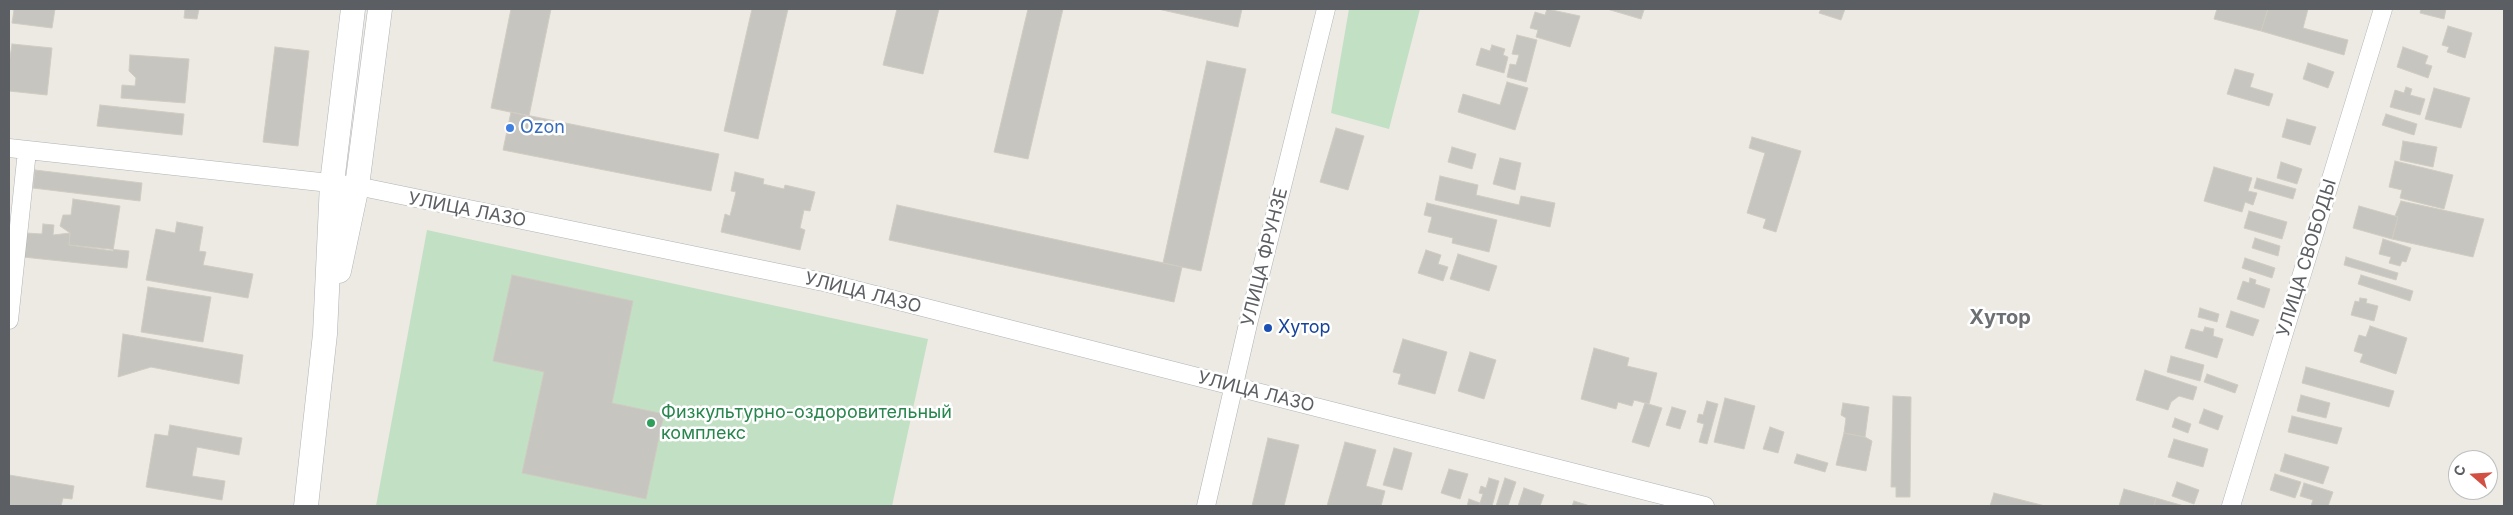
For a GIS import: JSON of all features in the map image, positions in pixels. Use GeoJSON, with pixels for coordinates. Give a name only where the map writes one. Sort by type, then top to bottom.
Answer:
{"type":"FeatureCollection","features":[{"type":"Feature","properties":{"kind":"street"},"geometry":{"type":"LineString","coordinates":[[306,506],[326,334],[332,184],[353,9]]}},
{"type":"Feature","properties":{"kind":"street"},"geometry":{"type":"LineString","coordinates":[[326,334],[357,186],[380,9]]}},
{"type":"Feature","properties":{"kind":"street","name":"УЛИЦА ФРУНЗЕ"},"geometry":{"type":"LineString","coordinates":[[1206,506],[1326,9]]}},
{"type":"Feature","properties":{"kind":"street","name":"УЛИЦА СВОБОДЫ"},"geometry":{"type":"LineString","coordinates":[[2231,506],[2383,9]]}},
{"type":"Feature","properties":{"kind":"street","name":"УЛИЦА ЛАЗО"},"geometry":{"type":"LineString","coordinates":[[9,148],[357,186],[828,283],[1704,506]]}},
{"type":"Feature","properties":{"kind":"street"},"geometry":{"type":"LineString","coordinates":[[9,320],[27,151]]}},
{"type":"Feature","properties":{"kind":"green space"},"geometry":{"type":"Polygon","coordinates":[[[1349,9],[1420,9],[1389,129],[1331,113],[1349,9]]]}},
{"type":"Feature","properties":{"kind":"green space","name":"Физкультурно-оздоровительный комплекс"},"geometry":{"type":"Polygon","coordinates":[[[427,230],[928,339],[892,506],[376,506],[427,230]]]}},
{"type":"Feature","properties":{"kind":"building"},"geometry":{"type":"Polygon","coordinates":[[[9,9],[55,9],[52,28],[12,23],[14,10],[9,9]]]}},
{"type":"Feature","properties":{"kind":"building"},"geometry":{"type":"Polygon","coordinates":[[[185,9],[199,9],[197,19],[184,18],[185,9]]]}},
{"type":"Feature","properties":{"kind":"building"},"geometry":{"type":"Polygon","coordinates":[[[511,9],[551,9],[529,116],[491,108],[511,9]]]}},
{"type":"Feature","properties":{"kind":"building"},"geometry":{"type":"Polygon","coordinates":[[[752,9],[788,9],[758,139],[724,131],[752,9]]]}},
{"type":"Feature","properties":{"kind":"building"},"geometry":{"type":"Polygon","coordinates":[[[897,9],[939,9],[923,74],[883,65],[897,9]]]}},
{"type":"Feature","properties":{"kind":"building"},"geometry":{"type":"Polygon","coordinates":[[[1028,9],[1063,9],[1028,159],[994,152],[1028,9]]]}},
{"type":"Feature","properties":{"kind":"building"},"geometry":{"type":"Polygon","coordinates":[[[1158,9],[1242,9],[1238,27],[1158,9]]]}},
{"type":"Feature","properties":{"kind":"building"},"geometry":{"type":"Polygon","coordinates":[[[1547,9],[1580,16],[1570,47],[1536,37],[1538,30],[1530,28],[1535,12],[1545,15],[1547,9]]]}},
{"type":"Feature","properties":{"kind":"building"},"geometry":{"type":"Polygon","coordinates":[[[1607,9],[1640,9],[1644,10],[1641,19],[1607,9]]]}},
{"type":"Feature","properties":{"kind":"building"},"geometry":{"type":"Polygon","coordinates":[[[1821,9],[1845,9],[1841,20],[1819,13],[1821,9]]]}},
{"type":"Feature","properties":{"kind":"building"},"geometry":{"type":"Polygon","coordinates":[[[2217,9],[2268,9],[2261,31],[2214,19],[2217,9]]]}},
{"type":"Feature","properties":{"kind":"building"},"geometry":{"type":"Polygon","coordinates":[[[2268,9],[2308,9],[2303,28],[2348,40],[2344,55],[2261,31],[2268,9]]]}},
{"type":"Feature","properties":{"kind":"building"},"geometry":{"type":"Polygon","coordinates":[[[2421,9],[2446,9],[2444,19],[2420,13],[2421,9]]]}},
{"type":"Feature","properties":{"kind":"building"},"geometry":{"type":"Polygon","coordinates":[[[2448,26],[2472,33],[2465,58],[2447,52],[2449,47],[2442,45],[2448,26]]]}},
{"type":"Feature","properties":{"kind":"building"},"geometry":{"type":"Polygon","coordinates":[[[1517,35],[1537,40],[1526,82],[1507,77],[1510,64],[1516,65],[1519,55],[1512,54],[1517,35]]]}},
{"type":"Feature","properties":{"kind":"building"},"geometry":{"type":"Polygon","coordinates":[[[12,44],[52,48],[47,95],[9,91],[9,65],[12,44]]]}},
{"type":"Feature","properties":{"kind":"building"},"geometry":{"type":"Polygon","coordinates":[[[1492,45],[1505,49],[1503,55],[1508,57],[1504,73],[1476,65],[1481,48],[1490,51],[1492,45]]]}},
{"type":"Feature","properties":{"kind":"building"},"geometry":{"type":"Polygon","coordinates":[[[275,47],[309,51],[298,146],[263,142],[275,47]]]}},
{"type":"Feature","properties":{"kind":"building"},"geometry":{"type":"Polygon","coordinates":[[[2403,47],[2428,56],[2425,64],[2432,66],[2428,78],[2397,67],[2403,47]]]}},
{"type":"Feature","properties":{"kind":"building"},"geometry":{"type":"Polygon","coordinates":[[[130,55],[189,59],[185,103],[121,98],[122,85],[135,86],[136,78],[129,71],[130,55]]]}},
{"type":"Feature","properties":{"kind":"building"},"geometry":{"type":"Polygon","coordinates":[[[1207,61],[1246,69],[1201,271],[1163,263],[1207,61]]]}},
{"type":"Feature","properties":{"kind":"building"},"geometry":{"type":"Polygon","coordinates":[[[2308,63],[2334,72],[2328,88],[2303,79],[2308,63]]]}},
{"type":"Feature","properties":{"kind":"building"},"geometry":{"type":"Polygon","coordinates":[[[2235,69],[2254,74],[2250,87],[2273,94],[2269,106],[2227,94],[2235,69]]]}},
{"type":"Feature","properties":{"kind":"building"},"geometry":{"type":"Polygon","coordinates":[[[1507,82],[1528,88],[1515,130],[1458,112],[1463,94],[1500,105],[1507,82]]]}},
{"type":"Feature","properties":{"kind":"building"},"geometry":{"type":"Polygon","coordinates":[[[2406,87],[2412,89],[2410,95],[2425,99],[2420,115],[2390,107],[2395,90],[2404,93],[2406,87]]]}},
{"type":"Feature","properties":{"kind":"building"},"geometry":{"type":"Polygon","coordinates":[[[2434,88],[2470,98],[2461,128],[2425,119],[2434,88]]]}},
{"type":"Feature","properties":{"kind":"building"},"geometry":{"type":"Polygon","coordinates":[[[100,105],[184,114],[182,135],[97,126],[100,105]]]}},
{"type":"Feature","properties":{"kind":"building"},"geometry":{"type":"Polygon","coordinates":[[[511,112],[719,154],[711,191],[503,150],[511,112]]]}},
{"type":"Feature","properties":{"kind":"building"},"geometry":{"type":"Polygon","coordinates":[[[2386,114],[2417,124],[2414,135],[2382,125],[2386,114]]]}},
{"type":"Feature","properties":{"kind":"building"},"geometry":{"type":"Polygon","coordinates":[[[2287,119],[2316,127],[2310,145],[2282,137],[2287,119]]]}},
{"type":"Feature","properties":{"kind":"building"},"geometry":{"type":"Polygon","coordinates":[[[1336,128],[1364,136],[1348,190],[1320,182],[1336,128]]]}},
{"type":"Feature","properties":{"kind":"building"},"geometry":{"type":"Polygon","coordinates":[[[1752,137],[1801,151],[1776,232],[1763,228],[1766,219],[1747,213],[1765,153],[1749,148],[1752,137]]]}},
{"type":"Feature","properties":{"kind":"building"},"geometry":{"type":"Polygon","coordinates":[[[2403,141],[2437,147],[2433,167],[2400,160],[2403,141]]]}},
{"type":"Feature","properties":{"kind":"building"},"geometry":{"type":"Polygon","coordinates":[[[1452,147],[1476,154],[1472,169],[1448,162],[1452,147]]]}},
{"type":"Feature","properties":{"kind":"building"},"geometry":{"type":"Polygon","coordinates":[[[1500,158],[1521,163],[1515,190],[1493,184],[1500,158]]]}},
{"type":"Feature","properties":{"kind":"building"},"geometry":{"type":"Polygon","coordinates":[[[2395,161],[2453,175],[2444,209],[2400,198],[2402,190],[2389,187],[2395,161]]]}},
{"type":"Feature","properties":{"kind":"building"},"geometry":{"type":"Polygon","coordinates":[[[2281,162],[2302,169],[2297,184],[2277,178],[2281,162]]]}},
{"type":"Feature","properties":{"kind":"building"},"geometry":{"type":"Polygon","coordinates":[[[2214,167],[2252,178],[2248,191],[2257,193],[2253,205],[2245,202],[2242,212],[2204,201],[2214,167]]]}},
{"type":"Feature","properties":{"kind":"building"},"geometry":{"type":"Polygon","coordinates":[[[35,170],[142,183],[140,201],[33,188],[35,170]]]}},
{"type":"Feature","properties":{"kind":"building"},"geometry":{"type":"Polygon","coordinates":[[[735,172],[764,179],[763,184],[784,189],[785,185],[815,192],[810,211],[804,210],[800,228],[805,230],[800,250],[721,232],[725,214],[730,216],[736,192],[731,191],[735,172]]]}},
{"type":"Feature","properties":{"kind":"building"},"geometry":{"type":"Polygon","coordinates":[[[1440,176],[1478,185],[1476,195],[1519,205],[1521,196],[1555,203],[1550,227],[1435,200],[1440,176]]]}},
{"type":"Feature","properties":{"kind":"building"},"geometry":{"type":"Polygon","coordinates":[[[2257,178],[2296,189],[2293,199],[2254,188],[2257,178]]]}},
{"type":"Feature","properties":{"kind":"building"},"geometry":{"type":"Polygon","coordinates":[[[73,199],[120,206],[113,251],[69,245],[70,233],[60,226],[63,215],[71,215],[73,199]]]}},
{"type":"Feature","properties":{"kind":"building"},"geometry":{"type":"Polygon","coordinates":[[[2401,201],[2484,219],[2473,257],[2392,239],[2398,217],[2395,216],[2401,201]]]}},
{"type":"Feature","properties":{"kind":"building"},"geometry":{"type":"Polygon","coordinates":[[[1427,203],[1497,220],[1489,252],[1452,243],[1453,238],[1428,232],[1432,217],[1424,215],[1427,203]]]}},
{"type":"Feature","properties":{"kind":"building"},"geometry":{"type":"Polygon","coordinates":[[[897,205],[1182,267],[1174,302],[889,240],[897,205]]]}},
{"type":"Feature","properties":{"kind":"building"},"geometry":{"type":"Polygon","coordinates":[[[2359,206],[2398,217],[2392,239],[2353,228],[2359,206]]]}},
{"type":"Feature","properties":{"kind":"building"},"geometry":{"type":"Polygon","coordinates":[[[2249,211],[2287,222],[2282,239],[2244,228],[2249,211]]]}},
{"type":"Feature","properties":{"kind":"building"},"geometry":{"type":"Polygon","coordinates":[[[177,222],[203,227],[199,251],[206,252],[203,265],[253,274],[248,298],[146,280],[156,229],[175,233],[177,222]]]}},
{"type":"Feature","properties":{"kind":"building"},"geometry":{"type":"Polygon","coordinates":[[[43,224],[54,225],[53,235],[70,233],[69,245],[129,251],[127,268],[23,257],[26,233],[42,234],[43,224]]]}},
{"type":"Feature","properties":{"kind":"building"},"geometry":{"type":"Polygon","coordinates":[[[2255,238],[2280,246],[2278,256],[2252,248],[2255,238]]]}},
{"type":"Feature","properties":{"kind":"building"},"geometry":{"type":"Polygon","coordinates":[[[2383,239],[2411,248],[2406,262],[2402,261],[2400,266],[2389,263],[2391,257],[2379,254],[2383,239]]]}},
{"type":"Feature","properties":{"kind":"building"},"geometry":{"type":"Polygon","coordinates":[[[1426,250],[1441,255],[1438,264],[1448,267],[1443,281],[1418,273],[1426,250]]]}},
{"type":"Feature","properties":{"kind":"building"},"geometry":{"type":"Polygon","coordinates":[[[1458,254],[1497,266],[1489,291],[1450,279],[1458,254]]]}},
{"type":"Feature","properties":{"kind":"building"},"geometry":{"type":"Polygon","coordinates":[[[2346,257],[2398,273],[2396,280],[2344,265],[2346,257]]]}},
{"type":"Feature","properties":{"kind":"building"},"geometry":{"type":"Polygon","coordinates":[[[2245,258],[2275,268],[2272,278],[2242,268],[2245,258]]]}},
{"type":"Feature","properties":{"kind":"building"},"geometry":{"type":"Polygon","coordinates":[[[512,275],[633,301],[612,403],[664,414],[646,499],[522,473],[544,372],[493,361],[512,275]]]}},
{"type":"Feature","properties":{"kind":"building"},"geometry":{"type":"Polygon","coordinates":[[[2361,275],[2413,291],[2410,301],[2358,284],[2361,275]]]}},
{"type":"Feature","properties":{"kind":"building"},"geometry":{"type":"Polygon","coordinates":[[[2250,278],[2256,280],[2255,284],[2270,289],[2264,308],[2237,299],[2243,281],[2249,283],[2250,278]]]}},
{"type":"Feature","properties":{"kind":"building"},"geometry":{"type":"Polygon","coordinates":[[[148,287],[211,297],[203,342],[141,332],[148,287]]]}},
{"type":"Feature","properties":{"kind":"building"},"geometry":{"type":"Polygon","coordinates":[[[2360,298],[2367,299],[2366,303],[2378,306],[2374,321],[2351,315],[2355,301],[2359,302],[2360,298]]]}},
{"type":"Feature","properties":{"kind":"building"},"geometry":{"type":"Polygon","coordinates":[[[2200,308],[2219,314],[2217,322],[2198,317],[2200,308]]]}},
{"type":"Feature","properties":{"kind":"building"},"geometry":{"type":"Polygon","coordinates":[[[2231,311],[2259,320],[2253,336],[2226,327],[2231,311]]]}},
{"type":"Feature","properties":{"kind":"building"},"geometry":{"type":"Polygon","coordinates":[[[2370,326],[2407,338],[2396,374],[2360,362],[2363,354],[2354,351],[2359,335],[2366,337],[2370,326]]]}},
{"type":"Feature","properties":{"kind":"building"},"geometry":{"type":"Polygon","coordinates":[[[2205,327],[2214,329],[2213,336],[2223,339],[2217,358],[2185,348],[2191,329],[2203,332],[2205,327]]]}},
{"type":"Feature","properties":{"kind":"building"},"geometry":{"type":"Polygon","coordinates":[[[123,334],[243,355],[239,384],[151,367],[118,377],[123,334]]]}},
{"type":"Feature","properties":{"kind":"building"},"geometry":{"type":"Polygon","coordinates":[[[1403,339],[1447,352],[1435,394],[1398,384],[1401,374],[1393,372],[1403,339]]]}},
{"type":"Feature","properties":{"kind":"building"},"geometry":{"type":"Polygon","coordinates":[[[1594,348],[1629,358],[1627,366],[1657,373],[1649,404],[1634,400],[1632,406],[1618,402],[1616,409],[1581,399],[1594,348]]]}},
{"type":"Feature","properties":{"kind":"building"},"geometry":{"type":"Polygon","coordinates":[[[1470,352],[1496,360],[1484,399],[1458,391],[1470,352]]]}},
{"type":"Feature","properties":{"kind":"building"},"geometry":{"type":"Polygon","coordinates":[[[2171,356],[2204,365],[2200,381],[2167,372],[2171,356]]]}},
{"type":"Feature","properties":{"kind":"building"},"geometry":{"type":"Polygon","coordinates":[[[2306,367],[2394,391],[2389,407],[2302,383],[2306,367]]]}},
{"type":"Feature","properties":{"kind":"building"},"geometry":{"type":"Polygon","coordinates":[[[2145,370],[2197,387],[2193,400],[2179,396],[2171,402],[2168,410],[2136,400],[2145,370]]]}},
{"type":"Feature","properties":{"kind":"building"},"geometry":{"type":"Polygon","coordinates":[[[2207,374],[2238,385],[2235,393],[2204,382],[2207,374]]]}},
{"type":"Feature","properties":{"kind":"building"},"geometry":{"type":"Polygon","coordinates":[[[2301,395],[2330,403],[2326,418],[2297,411],[2301,395]]]}},
{"type":"Feature","properties":{"kind":"building"},"geometry":{"type":"Polygon","coordinates":[[[1893,396],[1911,397],[1910,497],[1896,497],[1896,487],[1891,487],[1893,396]]]}},
{"type":"Feature","properties":{"kind":"building"},"geometry":{"type":"Polygon","coordinates":[[[1725,398],[1755,406],[1744,449],[1714,442],[1725,398]]]}},
{"type":"Feature","properties":{"kind":"building"},"geometry":{"type":"Polygon","coordinates":[[[1707,401],[1718,404],[1707,444],[1699,442],[1704,424],[1697,422],[1699,414],[1703,415],[1707,401]]]}},
{"type":"Feature","properties":{"kind":"building"},"geometry":{"type":"Polygon","coordinates":[[[1645,403],[1662,408],[1649,447],[1632,442],[1645,403]]]}},
{"type":"Feature","properties":{"kind":"building"},"geometry":{"type":"Polygon","coordinates":[[[1843,403],[1869,407],[1865,437],[1844,433],[1846,418],[1841,415],[1843,403]]]}},
{"type":"Feature","properties":{"kind":"building"},"geometry":{"type":"Polygon","coordinates":[[[1672,407],[1686,411],[1680,429],[1666,425],[1672,407]]]}},
{"type":"Feature","properties":{"kind":"building"},"geometry":{"type":"Polygon","coordinates":[[[2204,409],[2223,416],[2218,430],[2199,423],[2204,409]]]}},
{"type":"Feature","properties":{"kind":"building"},"geometry":{"type":"Polygon","coordinates":[[[2292,416],[2342,428],[2337,444],[2288,432],[2292,416]]]}},
{"type":"Feature","properties":{"kind":"building"},"geometry":{"type":"Polygon","coordinates":[[[2175,418],[2191,424],[2188,433],[2172,427],[2175,418]]]}},
{"type":"Feature","properties":{"kind":"building"},"geometry":{"type":"Polygon","coordinates":[[[170,425],[242,438],[239,455],[197,447],[192,476],[225,481],[222,500],[146,487],[155,434],[168,436],[170,425]]]}},
{"type":"Feature","properties":{"kind":"building"},"geometry":{"type":"Polygon","coordinates":[[[1770,427],[1784,432],[1778,453],[1763,449],[1770,427]]]}},
{"type":"Feature","properties":{"kind":"building"},"geometry":{"type":"Polygon","coordinates":[[[1844,433],[1865,437],[1872,441],[1866,471],[1836,465],[1844,433]]]}},
{"type":"Feature","properties":{"kind":"building"},"geometry":{"type":"Polygon","coordinates":[[[1268,438],[1299,445],[1284,506],[1252,506],[1268,438]]]}},
{"type":"Feature","properties":{"kind":"building"},"geometry":{"type":"Polygon","coordinates":[[[2174,439],[2208,449],[2203,467],[2168,457],[2174,439]]]}},
{"type":"Feature","properties":{"kind":"building"},"geometry":{"type":"Polygon","coordinates":[[[1345,442],[1376,450],[1366,486],[1385,491],[1381,506],[1327,506],[1345,442]]]}},
{"type":"Feature","properties":{"kind":"building"},"geometry":{"type":"Polygon","coordinates":[[[1394,448],[1412,453],[1402,490],[1383,485],[1394,448]]]}},
{"type":"Feature","properties":{"kind":"building"},"geometry":{"type":"Polygon","coordinates":[[[1797,454],[1828,463],[1825,472],[1794,463],[1797,454]]]}},
{"type":"Feature","properties":{"kind":"building"},"geometry":{"type":"Polygon","coordinates":[[[2285,454],[2329,467],[2323,484],[2280,471],[2285,454]]]}},
{"type":"Feature","properties":{"kind":"building"},"geometry":{"type":"Polygon","coordinates":[[[1449,469],[1468,474],[1460,499],[1441,493],[1449,469]]]}},
{"type":"Feature","properties":{"kind":"building"},"geometry":{"type":"Polygon","coordinates":[[[2275,474],[2301,482],[2295,498],[2270,490],[2275,474]]]}},
{"type":"Feature","properties":{"kind":"building"},"geometry":{"type":"Polygon","coordinates":[[[9,475],[74,486],[72,499],[63,498],[61,506],[9,506],[9,475]]]}},
{"type":"Feature","properties":{"kind":"building"},"geometry":{"type":"Polygon","coordinates":[[[1489,478],[1499,481],[1492,506],[1479,506],[1483,494],[1479,493],[1481,486],[1486,488],[1489,478]]]}},
{"type":"Feature","properties":{"kind":"building"},"geometry":{"type":"Polygon","coordinates":[[[1505,478],[1516,482],[1508,506],[1496,506],[1505,478]]]}},
{"type":"Feature","properties":{"kind":"building"},"geometry":{"type":"Polygon","coordinates":[[[2177,482],[2199,490],[2194,504],[2172,496],[2177,482]]]}},
{"type":"Feature","properties":{"kind":"building"},"geometry":{"type":"Polygon","coordinates":[[[2304,483],[2333,492],[2328,506],[2311,506],[2313,500],[2300,496],[2304,483]]]}},
{"type":"Feature","properties":{"kind":"building"},"geometry":{"type":"Polygon","coordinates":[[[1524,488],[1544,495],[1540,506],[1518,506],[1524,488]]]}},
{"type":"Feature","properties":{"kind":"building"},"geometry":{"type":"Polygon","coordinates":[[[2124,489],[2156,498],[2154,506],[2119,506],[2124,489]]]}},
{"type":"Feature","properties":{"kind":"building"},"geometry":{"type":"Polygon","coordinates":[[[1994,493],[2045,506],[1990,506],[1994,493]]]}},
{"type":"Feature","properties":{"kind":"building"},"geometry":{"type":"Polygon","coordinates":[[[2156,498],[2184,506],[2154,506],[2156,498]]]}},
{"type":"Feature","properties":{"kind":"building"},"geometry":{"type":"Polygon","coordinates":[[[1469,499],[1480,503],[1479,506],[1467,506],[1469,499]]]}},
{"type":"Feature","properties":{"kind":"building"},"geometry":{"type":"Polygon","coordinates":[[[1574,501],[1590,506],[1572,506],[1574,501]]]}},
{"type":"Feature","properties":{"kind":"place","name":"Ozon"},"geometry":{"type":"Point","coordinates":[510,128]}},
{"type":"Feature","properties":{"kind":"place","name":"Хутор"},"geometry":{"type":"Point","coordinates":[1268,328]}},
{"type":"Feature","properties":{"kind":"place","name":"Физкультурно-оздоровительный комплекс"},"geometry":{"type":"Point","coordinates":[651,423]}},
{"type":"Feature","properties":{"kind":"district","name":"Хутор"},"geometry":{"type":"Point","coordinates":[2000,318]}}]}
